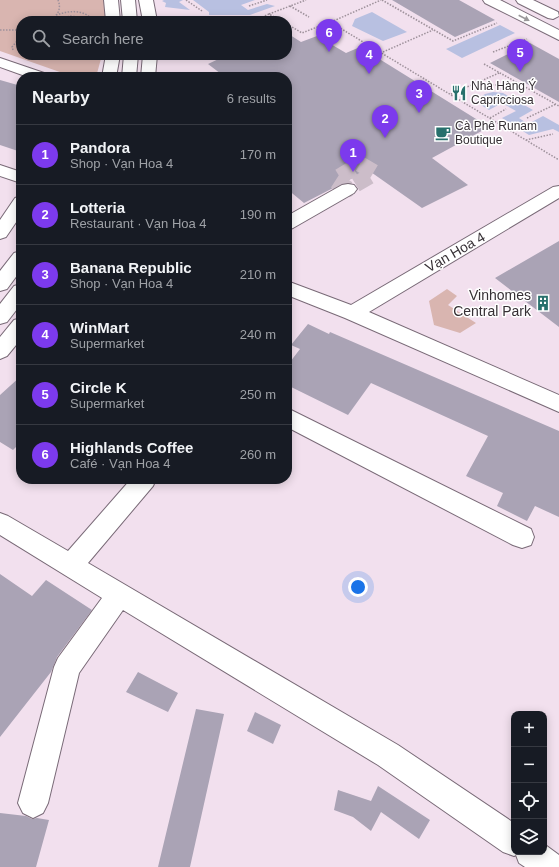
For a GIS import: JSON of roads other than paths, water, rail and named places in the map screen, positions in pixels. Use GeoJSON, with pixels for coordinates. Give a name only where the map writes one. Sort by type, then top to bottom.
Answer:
{"type":"FeatureCollection","features":[{"type":"Feature","properties":{"kind":"street"},"geometry":{"type":"LineString","coordinates":[[110,0],[112,16]]}},
{"type":"Feature","properties":{"kind":"street"},"geometry":{"type":"LineString","coordinates":[[128,0],[130,16]]}},
{"type":"Feature","properties":{"kind":"street"},"geometry":{"type":"LineString","coordinates":[[146,0],[149,16]]}},
{"type":"Feature","properties":{"kind":"street"},"geometry":{"type":"LineString","coordinates":[[490,0],[559,36]]}},
{"type":"Feature","properties":{"kind":"street"},"geometry":{"type":"LineString","coordinates":[[523,0],[559,19]]}},
{"type":"Feature","properties":{"kind":"street"},"geometry":{"type":"LineString","coordinates":[[551,0],[559,9]]}},
{"type":"Feature","properties":{"kind":"street"},"geometry":{"type":"LineString","coordinates":[[110,72],[112,60]]}},
{"type":"Feature","properties":{"kind":"street"},"geometry":{"type":"LineString","coordinates":[[129,72],[131,60]]}},
{"type":"Feature","properties":{"kind":"street"},"geometry":{"type":"LineString","coordinates":[[148,72],[150,60]]}},
{"type":"Feature","properties":{"kind":"street"},"geometry":{"type":"LineString","coordinates":[[0,62],[28,72]]}},
{"type":"Feature","properties":{"kind":"street"},"geometry":{"type":"LineString","coordinates":[[0,170],[16,176]]}},
{"type":"Feature","properties":{"kind":"street"},"geometry":{"type":"LineString","coordinates":[[292,221],[348,189]]}},
{"type":"Feature","properties":{"kind":"street","name":"Vạn Hoa 4"},"geometry":{"type":"LineString","coordinates":[[352,313],[559,191]]}},
{"type":"Feature","properties":{"kind":"street"},"geometry":{"type":"LineString","coordinates":[[0,233],[16,209]]}},
{"type":"Feature","properties":{"kind":"street"},"geometry":{"type":"LineString","coordinates":[[0,284],[16,263]]}},
{"type":"Feature","properties":{"kind":"street"},"geometry":{"type":"LineString","coordinates":[[292,290],[352,313],[559,404]]}},
{"type":"Feature","properties":{"kind":"street"},"geometry":{"type":"LineString","coordinates":[[0,317],[16,297]]}},
{"type":"Feature","properties":{"kind":"street"},"geometry":{"type":"LineString","coordinates":[[0,351],[16,332]]}},
{"type":"Feature","properties":{"kind":"street"},"geometry":{"type":"LineString","coordinates":[[292,420],[522,537]]}},
{"type":"Feature","properties":{"kind":"street"},"geometry":{"type":"LineString","coordinates":[[71,565],[141,484]]}},
{"type":"Feature","properties":{"kind":"street"},"geometry":{"type":"LineString","coordinates":[[0,523],[388,755],[511,839]]}},
{"type":"Feature","properties":{"kind":"street"},"geometry":{"type":"LineString","coordinates":[[33,803],[67,667],[120,594]]}},
{"type":"Feature","properties":{"kind":"street"},"geometry":{"type":"LineString","coordinates":[[534,855],[549,867]]}},
{"type":"Feature","properties":{"kind":"water"},"geometry":{"type":"Polygon","coordinates":[[[183,0],[179,2],[190,10],[165,7],[166,3],[162,1],[183,0]]]}},
{"type":"Feature","properties":{"kind":"water"},"geometry":{"type":"Polygon","coordinates":[[[193,0],[255,0],[241,5],[248,10],[267,4],[275,6],[250,15],[209,15],[209,12],[193,0]]]}},
{"type":"Feature","properties":{"kind":"water"},"geometry":{"type":"Polygon","coordinates":[[[372,12],[407,32],[383,41],[352,26],[355,19],[372,12]]]}},
{"type":"Feature","properties":{"kind":"water"},"geometry":{"type":"Polygon","coordinates":[[[500,25],[515,33],[462,58],[446,49],[500,25]]]}},
{"type":"Feature","properties":{"kind":"water"},"geometry":{"type":"Polygon","coordinates":[[[493,92],[503,93],[533,110],[519,118],[528,124],[543,116],[559,125],[559,132],[553,129],[529,135],[502,118],[516,111],[502,103],[489,110],[481,105],[479,98],[485,94],[493,92]]]}},
{"type":"Feature","properties":{"kind":"tunnel"},"geometry":{"type":"LineString","coordinates":[[360,164],[375,173],[348,189],[334,180],[360,164]]}},
{"type":"Feature","properties":{"kind":"place","name":"Highlands Coffee"},"geometry":{"type":"Point","coordinates":[329,52]}},
{"type":"Feature","properties":{"kind":"place","name":"Circle K"},"geometry":{"type":"Point","coordinates":[520,72]}},
{"type":"Feature","properties":{"kind":"place","name":"WinMart"},"geometry":{"type":"Point","coordinates":[369,74]}},
{"type":"Feature","properties":{"kind":"place","name":"Nhà Hàng Ý Capricciosa"},"geometry":{"type":"Point","coordinates":[459,93]}},
{"type":"Feature","properties":{"kind":"place","name":"Banana Republic"},"geometry":{"type":"Point","coordinates":[419,113]}},
{"type":"Feature","properties":{"kind":"place","name":"Cà Phê Runam Boutique"},"geometry":{"type":"Point","coordinates":[443,133]}},
{"type":"Feature","properties":{"kind":"place","name":"Lotteria"},"geometry":{"type":"Point","coordinates":[385,138]}},
{"type":"Feature","properties":{"kind":"place","name":"Pandora"},"geometry":{"type":"Point","coordinates":[353,172]}},
{"type":"Feature","properties":{"kind":"place","name":"Vinhomes Central Park"},"geometry":{"type":"Point","coordinates":[543,303]}}]}
